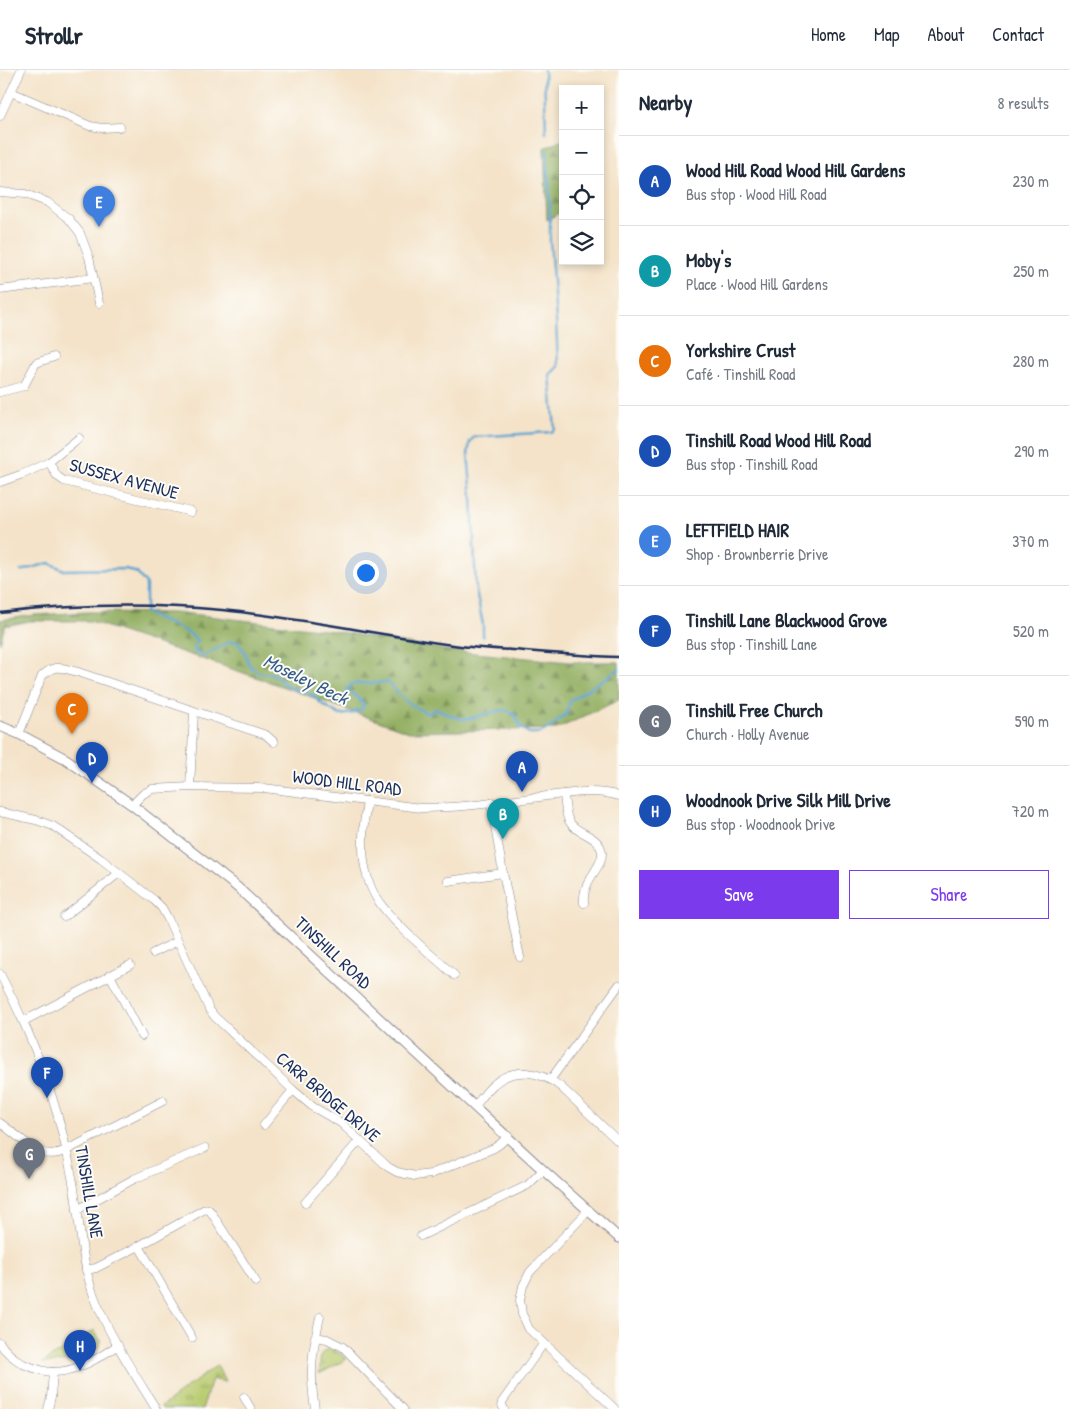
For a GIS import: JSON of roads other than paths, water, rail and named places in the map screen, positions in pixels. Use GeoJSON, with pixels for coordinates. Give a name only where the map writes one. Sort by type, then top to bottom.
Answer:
{"type":"FeatureCollection","features":[{"type":"Feature","properties":{"kind":"street"},"geometry":{"type":"LineString","coordinates":[[0,116],[21,70]]}},
{"type":"Feature","properties":{"kind":"street"},"geometry":{"type":"LineString","coordinates":[[11,92],[90,126],[102,128],[120,127]]}},
{"type":"Feature","properties":{"kind":"street"},"geometry":{"type":"LineString","coordinates":[[0,192],[25,194],[47,202],[69,219],[80,233],[89,257],[99,303]]}},
{"type":"Feature","properties":{"kind":"street"},"geometry":{"type":"LineString","coordinates":[[0,290],[93,278]]}},
{"type":"Feature","properties":{"kind":"street"},"geometry":{"type":"LineString","coordinates":[[0,392],[24,386],[36,364],[54,357]]}},
{"type":"Feature","properties":{"kind":"street"},"geometry":{"type":"LineString","coordinates":[[49,462],[79,438]]}},
{"type":"Feature","properties":{"kind":"street","name":"SUSSEX AVENUE"},"geometry":{"type":"LineString","coordinates":[[0,482],[49,462],[57,476],[64,481],[191,512]]}},
{"type":"Feature","properties":{"kind":"street"},"geometry":{"type":"LineString","coordinates":[[19,734],[42,676],[48,670],[56,667],[78,672],[266,736],[274,742]]}},
{"type":"Feature","properties":{"kind":"street"},"geometry":{"type":"LineString","coordinates":[[190,787],[194,712]]}},
{"type":"Feature","properties":{"kind":"street","name":"TINSHILL ROAD"},"geometry":{"type":"LineString","coordinates":[[0,726],[66,759],[132,805],[237,887],[543,1170],[618,1233]]}},
{"type":"Feature","properties":{"kind":"street","name":"WOOD HILL ROAD"},"geometry":{"type":"LineString","coordinates":[[132,805],[143,794],[152,789],[190,787],[264,788],[427,808],[491,803],[580,792],[619,796]]}},
{"type":"Feature","properties":{"kind":"street"},"geometry":{"type":"LineString","coordinates":[[564,794],[566,816],[572,826],[596,840],[602,852],[601,858],[585,889],[583,895],[584,903]]}},
{"type":"Feature","properties":{"kind":"street"},"geometry":{"type":"LineString","coordinates":[[367,800],[362,846],[367,872],[376,897],[400,926],[454,976]]}},
{"type":"Feature","properties":{"kind":"street"},"geometry":{"type":"LineString","coordinates":[[491,803],[520,957]]}},
{"type":"Feature","properties":{"kind":"street","name":"CARR BRIDGE DRIVE"},"geometry":{"type":"LineString","coordinates":[[0,812],[48,823],[119,872],[154,900],[162,908],[214,1016],[293,1090],[313,1107],[341,1123],[388,1167],[397,1172],[415,1176],[430,1174],[494,1148],[508,1136]]}},
{"type":"Feature","properties":{"kind":"street"},"geometry":{"type":"LineString","coordinates":[[64,917],[119,872]]}},
{"type":"Feature","properties":{"kind":"street"},"geometry":{"type":"LineString","coordinates":[[448,881],[503,873]]}},
{"type":"Feature","properties":{"kind":"street"},"geometry":{"type":"LineString","coordinates":[[153,953],[178,941]]}},
{"type":"Feature","properties":{"kind":"street"},"geometry":{"type":"LineString","coordinates":[[24,1021],[130,965]]}},
{"type":"Feature","properties":{"kind":"street","name":"TINSHILL LANE"},"geometry":{"type":"LineString","coordinates":[[0,974],[24,1021],[48,1085],[67,1150],[74,1183],[86,1270],[93,1295],[103,1319],[156,1409]]}},
{"type":"Feature","properties":{"kind":"street"},"geometry":{"type":"LineString","coordinates":[[110,975],[131,1023],[142,1036]]}},
{"type":"Feature","properties":{"kind":"street"},"geometry":{"type":"LineString","coordinates":[[551,1079],[619,985]]}},
{"type":"Feature","properties":{"kind":"street"},"geometry":{"type":"LineString","coordinates":[[475,1106],[492,1086],[513,1074],[532,1073],[542,1075],[551,1079],[619,1142]]}},
{"type":"Feature","properties":{"kind":"street"},"geometry":{"type":"LineString","coordinates":[[264,1125],[293,1090]]}},
{"type":"Feature","properties":{"kind":"street"},"geometry":{"type":"LineString","coordinates":[[0,1123],[34,1148],[44,1153],[58,1153],[163,1101]]}},
{"type":"Feature","properties":{"kind":"street"},"geometry":{"type":"LineString","coordinates":[[305,1203],[359,1141]]}},
{"type":"Feature","properties":{"kind":"street"},"geometry":{"type":"LineString","coordinates":[[77,1210],[134,1179],[205,1148]]}},
{"type":"Feature","properties":{"kind":"street"},"geometry":{"type":"LineString","coordinates":[[421,1236],[528,1185],[543,1170]]}},
{"type":"Feature","properties":{"kind":"street"},"geometry":{"type":"LineString","coordinates":[[86,1270],[96,1268],[208,1209],[256,1282]]}},
{"type":"Feature","properties":{"kind":"street"},"geometry":{"type":"LineString","coordinates":[[589,1210],[530,1272],[523,1286],[520,1300],[522,1314],[529,1329],[615,1409]]}},
{"type":"Feature","properties":{"kind":"street"},"geometry":{"type":"LineString","coordinates":[[139,1246],[192,1338]]}},
{"type":"Feature","properties":{"kind":"street"},"geometry":{"type":"LineString","coordinates":[[315,1409],[311,1372],[313,1349],[320,1317]]}},
{"type":"Feature","properties":{"kind":"street"},"geometry":{"type":"LineString","coordinates":[[315,1337],[327,1339],[343,1347],[403,1409]]}},
{"type":"Feature","properties":{"kind":"street"},"geometry":{"type":"LineString","coordinates":[[0,1343],[16,1360],[36,1369],[53,1372],[76,1368],[100,1358],[118,1345]]}},
{"type":"Feature","properties":{"kind":"street"},"geometry":{"type":"LineString","coordinates":[[504,1409],[502,1402],[544,1343]]}},
{"type":"Feature","properties":{"kind":"street"},"geometry":{"type":"LineString","coordinates":[[48,1409],[53,1372]]}},
{"type":"Feature","properties":{"kind":"street"},"geometry":{"type":"LineString","coordinates":[[244,1397],[251,1409]]}},
{"type":"Feature","properties":{"kind":"waterway"},"geometry":{"type":"LineString","coordinates":[[544,70],[546,133]]}},
{"type":"Feature","properties":{"kind":"waterway"},"geometry":{"type":"LineString","coordinates":[[483,637],[483,625],[476,590],[468,454],[470,442],[474,437],[551,432],[555,429],[550,375],[558,367],[550,241],[547,150]]}},
{"type":"Feature","properties":{"kind":"waterway","name":"Moseley Beck"},"geometry":{"type":"LineString","coordinates":[[21,571],[49,563],[64,570],[126,569],[137,573],[146,584],[145,612],[193,636],[198,641],[194,647],[195,652],[204,656],[229,642],[237,642],[245,652],[249,665],[259,673],[273,674],[293,689],[310,693],[322,704],[340,715],[354,713],[357,710],[361,710],[364,705],[357,697],[346,690],[352,684],[388,682],[405,700],[427,713],[437,709],[453,717],[463,719],[504,710],[511,712],[516,717],[520,727],[529,733],[540,733],[566,714],[570,701],[619,669]]}},
{"type":"Feature","properties":{"kind":"railway"},"geometry":{"type":"LineString","coordinates":[[0,613],[111,606],[194,608],[280,617],[461,646],[619,657]]}},
{"type":"Feature","properties":{"kind":"place","name":"LEFTFIELD HAIR"},"geometry":{"type":"Point","coordinates":[99,227]}},
{"type":"Feature","properties":{"kind":"place","name":"Yorkshire Crust"},"geometry":{"type":"Point","coordinates":[72,734]}},
{"type":"Feature","properties":{"kind":"place","name":"Tinshill Road Wood Hill Road"},"geometry":{"type":"Point","coordinates":[92,783]}},
{"type":"Feature","properties":{"kind":"place","name":"Wood Hill Road Wood Hill Gardens"},"geometry":{"type":"Point","coordinates":[522,792]}},
{"type":"Feature","properties":{"kind":"place","name":"Moby's"},"geometry":{"type":"Point","coordinates":[503,839]}},
{"type":"Feature","properties":{"kind":"place","name":"Tinshill Lane Blackwood Grove"},"geometry":{"type":"Point","coordinates":[47,1098]}},
{"type":"Feature","properties":{"kind":"place","name":"Tinshill Free Church"},"geometry":{"type":"Point","coordinates":[29,1179]}},
{"type":"Feature","properties":{"kind":"place","name":"Woodnook Drive Silk Mill Drive"},"geometry":{"type":"Point","coordinates":[80,1371]}}]}
